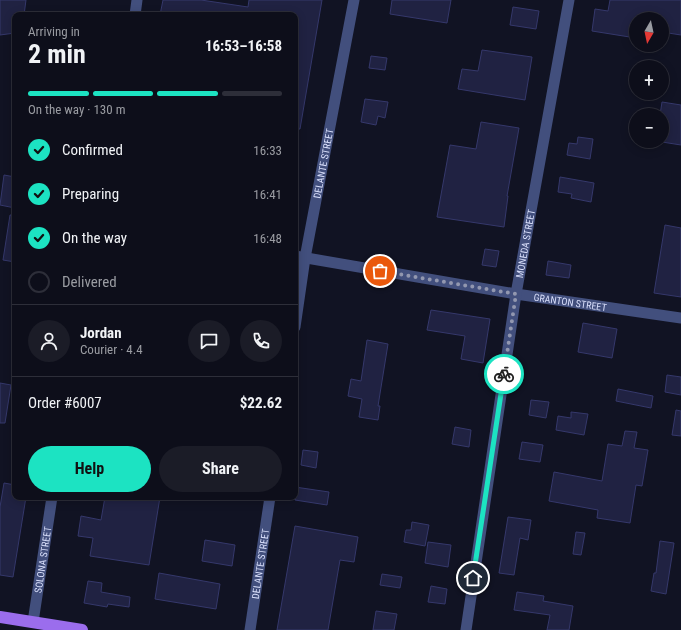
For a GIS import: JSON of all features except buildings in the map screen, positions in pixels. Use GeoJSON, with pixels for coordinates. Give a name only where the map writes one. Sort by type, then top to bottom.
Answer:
{"type":"FeatureCollection","features":[{"type":"Feature","properties":{"kind":"main road"},"geometry":{"type":"LineString","coordinates":[[0,617],[82,630]]}},
{"type":"Feature","properties":{"kind":"street"},"geometry":{"type":"LineString","coordinates":[[135,12],[137,0]]}},
{"type":"Feature","properties":{"kind":"street","name":"DELANTE STREET"},"geometry":{"type":"LineString","coordinates":[[298,285],[300,257],[354,0]]}},
{"type":"Feature","properties":{"kind":"street","name":"MONEDA STREET"},"geometry":{"type":"LineString","coordinates":[[466,630],[516,294],[569,0]]}},
{"type":"Feature","properties":{"kind":"street","name":"GRANTON STREET"},"geometry":{"type":"LineString","coordinates":[[300,257],[516,294],[681,318]]}},
{"type":"Feature","properties":{"kind":"street","name":"SOLONA STREET"},"geometry":{"type":"LineString","coordinates":[[33,622],[52,500]]}},
{"type":"Feature","properties":{"kind":"street","name":"DELANTE STREET"},"geometry":{"type":"LineString","coordinates":[[250,630],[270,500]]}},
{"type":"Feature","properties":{"kind":"way so far"},"geometry":{"type":"LineString","coordinates":[[380,271],[516,294],[504,374]]}},
{"type":"Feature","properties":{"kind":"route"},"geometry":{"type":"LineString","coordinates":[[473,578],[504,374]]}}]}
